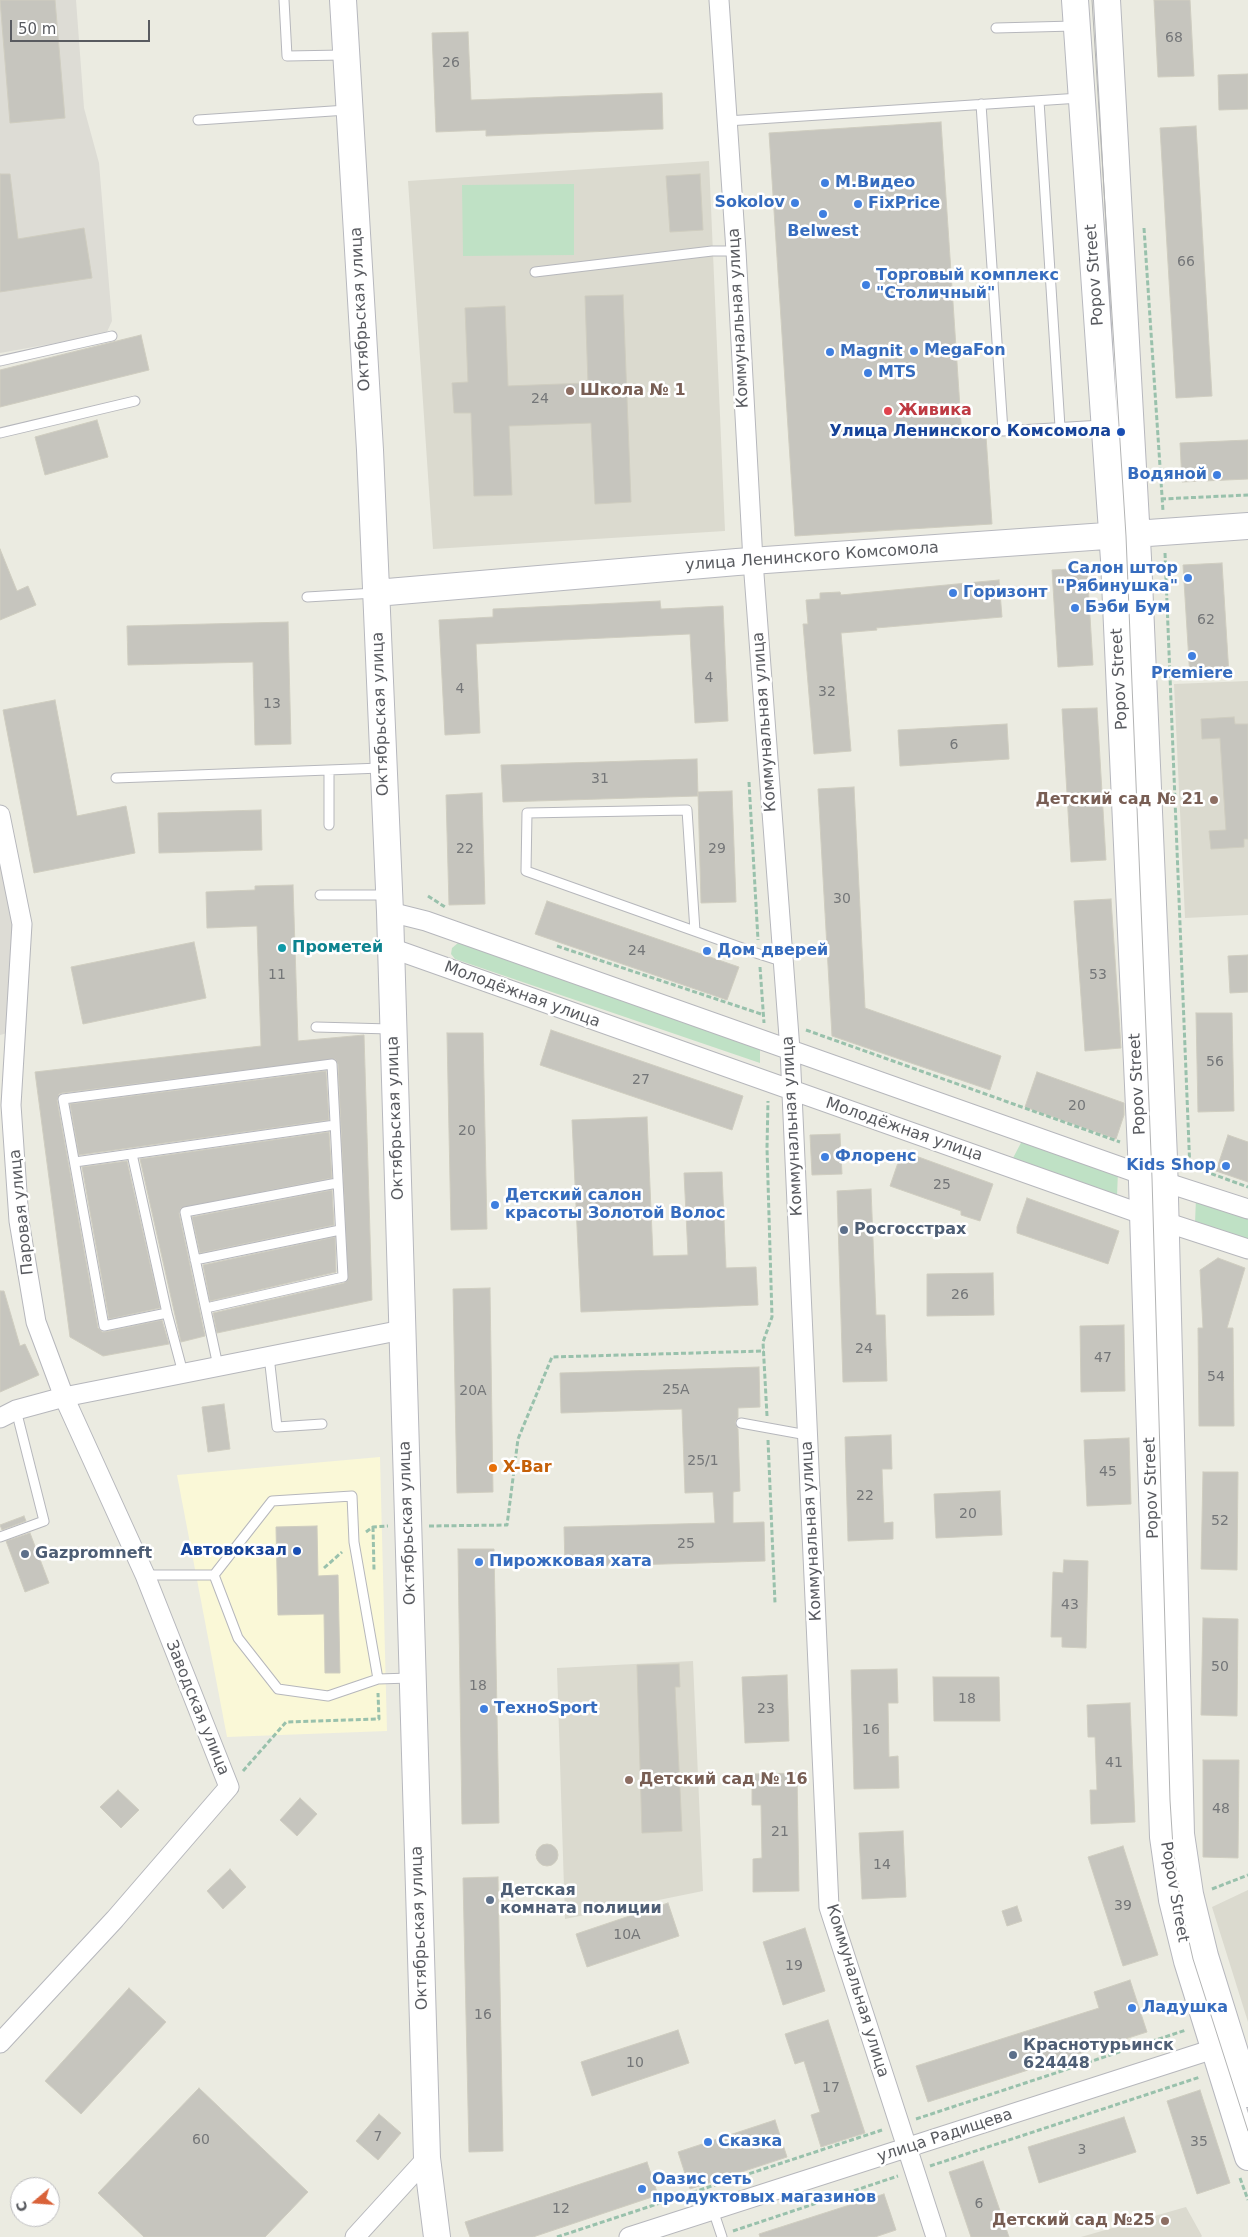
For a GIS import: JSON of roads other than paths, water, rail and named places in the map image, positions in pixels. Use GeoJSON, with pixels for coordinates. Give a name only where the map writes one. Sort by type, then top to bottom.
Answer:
{"type":"FeatureCollection","features":[{"type":"Feature","properties":{"kind":"street","name":"Октябрьская улица"},"geometry":{"type":"LineString","coordinates":[[343,0],[376,593],[391,948],[427,2158],[437,2237]]}},
{"type":"Feature","properties":{"kind":"street","name":"Коммунальная улица"},"geometry":{"type":"LineString","coordinates":[[719,0],[736,251],[753,561],[790,1050],[829,1907],[915,2171],[933,2236]]}},
{"type":"Feature","properties":{"kind":"street","name":"Popov Street"},"geometry":{"type":"LineString","coordinates":[[1075,0],[1105,424],[1125,536],[1181,1834],[1190,1894],[1222,2054],[1248,2157]]}},
{"type":"Feature","properties":{"kind":"street","name":"Popov Street"},"geometry":{"type":"LineString","coordinates":[[1107,0],[1135,500],[1125,536]]}},
{"type":"Feature","properties":{"kind":"street","name":"улица Ленинского Комсомола"},"geometry":{"type":"LineString","coordinates":[[376,593],[753,561],[1248,526]]}},
{"type":"Feature","properties":{"kind":"street","name":"Паровая улица"},"geometry":{"type":"LineString","coordinates":[[0,815],[22,924],[11,1105],[19,1220],[36,1322],[64,1397]]}},
{"type":"Feature","properties":{"kind":"street"},"geometry":{"type":"LineString","coordinates":[[389,904],[426,922],[790,1050],[1153,1166],[1248,1209]]}},
{"type":"Feature","properties":{"kind":"street","name":"Молодёжная улица"},"geometry":{"type":"LineString","coordinates":[[391,948],[1154,1218],[1248,1249]]}},
{"type":"Feature","properties":{"kind":"street"},"geometry":{"type":"LineString","coordinates":[[8,1414],[64,1397],[402,1330]]}},
{"type":"Feature","properties":{"kind":"street","name":"Заводская улица"},"geometry":{"type":"LineString","coordinates":[[0,2043],[116,1920],[229,1787],[145,1575],[64,1397]]}},
{"type":"Feature","properties":{"kind":"street","name":"Popov Street"},"geometry":{"type":"LineString","coordinates":[[1222,2054],[1248,2094]]}},
{"type":"Feature","properties":{"kind":"street","name":"улица Радищева"},"geometry":{"type":"LineString","coordinates":[[629,2237],[907,2148],[1222,2054]]}},
{"type":"Feature","properties":{"kind":"street"},"geometry":{"type":"LineString","coordinates":[[354,2237],[427,2158]]}},
{"type":"Feature","properties":{"kind":"lane"},"geometry":{"type":"LineString","coordinates":[[284,0],[287,56],[346,54]]}},
{"type":"Feature","properties":{"kind":"lane"},"geometry":{"type":"LineString","coordinates":[[996,28],[1077,26]]}},
{"type":"Feature","properties":{"kind":"lane"},"geometry":{"type":"LineString","coordinates":[[727,121],[1082,98]]}},
{"type":"Feature","properties":{"kind":"lane"},"geometry":{"type":"LineString","coordinates":[[1039,101],[1060,427]]}},
{"type":"Feature","properties":{"kind":"lane"},"geometry":{"type":"LineString","coordinates":[[982,104],[1003,431],[1105,424]]}},
{"type":"Feature","properties":{"kind":"lane"},"geometry":{"type":"LineString","coordinates":[[198,120],[349,110]]}},
{"type":"Feature","properties":{"kind":"lane"},"geometry":{"type":"LineString","coordinates":[[535,272],[736,251]]}},
{"type":"Feature","properties":{"kind":"lane"},"geometry":{"type":"LineString","coordinates":[[0,361],[112,336]]}},
{"type":"Feature","properties":{"kind":"lane"},"geometry":{"type":"LineString","coordinates":[[0,433],[135,401]]}},
{"type":"Feature","properties":{"kind":"lane"},"geometry":{"type":"LineString","coordinates":[[307,597],[376,593]]}},
{"type":"Feature","properties":{"kind":"lane"},"geometry":{"type":"LineString","coordinates":[[116,778],[382,768]]}},
{"type":"Feature","properties":{"kind":"lane"},"geometry":{"type":"LineString","coordinates":[[329,770],[329,825]]}},
{"type":"Feature","properties":{"kind":"lane"},"geometry":{"type":"LineString","coordinates":[[695,931],[687,810],[527,813],[526,871],[759,954],[784,962]]}},
{"type":"Feature","properties":{"kind":"lane"},"geometry":{"type":"LineString","coordinates":[[320,895],[389,904]]}},
{"type":"Feature","properties":{"kind":"lane"},"geometry":{"type":"LineString","coordinates":[[316,1027],[393,1029]]}},
{"type":"Feature","properties":{"kind":"lane"},"geometry":{"type":"LineString","coordinates":[[167,1313],[104,1326],[63,1099],[332,1064],[343,1277],[206,1308]]}},
{"type":"Feature","properties":{"kind":"lane"},"geometry":{"type":"LineString","coordinates":[[75,1162],[335,1125]]}},
{"type":"Feature","properties":{"kind":"lane"},"geometry":{"type":"LineString","coordinates":[[132,1154],[167,1313],[183,1373]]}},
{"type":"Feature","properties":{"kind":"lane"},"geometry":{"type":"LineString","coordinates":[[218,1366],[185,1212],[337,1182]]}},
{"type":"Feature","properties":{"kind":"lane"},"geometry":{"type":"LineString","coordinates":[[195,1260],[340,1230]]}},
{"type":"Feature","properties":{"kind":"lane"},"geometry":{"type":"LineString","coordinates":[[270,1356],[278,1428],[322,1424]]}},
{"type":"Feature","properties":{"kind":"lane"},"geometry":{"type":"LineString","coordinates":[[0,1537],[44,1521],[8,1414]]}},
{"type":"Feature","properties":{"kind":"lane"},"geometry":{"type":"LineString","coordinates":[[741,1423],[807,1435]]}},
{"type":"Feature","properties":{"kind":"lane"},"geometry":{"type":"LineString","coordinates":[[214,1575],[272,1501],[352,1496],[354,1542],[378,1679]]}},
{"type":"Feature","properties":{"kind":"lane"},"geometry":{"type":"LineString","coordinates":[[145,1575],[214,1575]]}},
{"type":"Feature","properties":{"kind":"lane"},"geometry":{"type":"LineString","coordinates":[[214,1575],[238,1638],[278,1689],[328,1696],[378,1679],[413,1678]]}},
{"type":"Feature","properties":{"kind":"lane"},"geometry":{"type":"LineString","coordinates":[[713,2210],[721,2236]]}},
{"type":"Feature","properties":{"kind":"tram line"},"geometry":{"type":"LineString","coordinates":[[1092,0],[1126,536],[1152,1178],[1170,1800],[1173,1847],[1181,1906],[1193,1959],[1248,2131]]}},
{"type":"Feature","properties":{"kind":"place","name":"М.Видео"},"geometry":{"type":"Point","coordinates":[825,183]}},
{"type":"Feature","properties":{"kind":"place","name":"Sokolov"},"geometry":{"type":"Point","coordinates":[795,203]}},
{"type":"Feature","properties":{"kind":"place","name":"FixPriсe"},"geometry":{"type":"Point","coordinates":[858,204]}},
{"type":"Feature","properties":{"kind":"place","name":"Belwest"},"geometry":{"type":"Point","coordinates":[823,214]}},
{"type":"Feature","properties":{"kind":"place","name":"Торговый комплекс \"Столичный\""},"geometry":{"type":"Point","coordinates":[866,285]}},
{"type":"Feature","properties":{"kind":"place","name":"MegaFon"},"geometry":{"type":"Point","coordinates":[914,351]}},
{"type":"Feature","properties":{"kind":"place","name":"Magnit"},"geometry":{"type":"Point","coordinates":[830,352]}},
{"type":"Feature","properties":{"kind":"place","name":"MTS"},"geometry":{"type":"Point","coordinates":[868,373]}},
{"type":"Feature","properties":{"kind":"place","name":"Школа № 1"},"geometry":{"type":"Point","coordinates":[570,391]}},
{"type":"Feature","properties":{"kind":"place","name":"Живика"},"geometry":{"type":"Point","coordinates":[888,411]}},
{"type":"Feature","properties":{"kind":"place","name":"Улица Ленинского Комсомола"},"geometry":{"type":"Point","coordinates":[1121,432]}},
{"type":"Feature","properties":{"kind":"place","name":"Водяной"},"geometry":{"type":"Point","coordinates":[1217,475]}},
{"type":"Feature","properties":{"kind":"place","name":"Салон штор \"Рябинушка\""},"geometry":{"type":"Point","coordinates":[1188,578]}},
{"type":"Feature","properties":{"kind":"place","name":"Горизонт"},"geometry":{"type":"Point","coordinates":[953,593]}},
{"type":"Feature","properties":{"kind":"place","name":"Бэби Бум"},"geometry":{"type":"Point","coordinates":[1075,608]}},
{"type":"Feature","properties":{"kind":"place","name":"Premiere"},"geometry":{"type":"Point","coordinates":[1192,656]}},
{"type":"Feature","properties":{"kind":"place","name":"Детский сад № 21"},"geometry":{"type":"Point","coordinates":[1214,800]}},
{"type":"Feature","properties":{"kind":"place","name":"Прометей"},"geometry":{"type":"Point","coordinates":[282,948]}},
{"type":"Feature","properties":{"kind":"place","name":"Дом дверей"},"geometry":{"type":"Point","coordinates":[707,951]}},
{"type":"Feature","properties":{"kind":"place","name":"Флоренс"},"geometry":{"type":"Point","coordinates":[825,1157]}},
{"type":"Feature","properties":{"kind":"place","name":"Kids Shop"},"geometry":{"type":"Point","coordinates":[1226,1166]}},
{"type":"Feature","properties":{"kind":"place","name":"Детский салон красоты Золотой Волос"},"geometry":{"type":"Point","coordinates":[495,1205]}},
{"type":"Feature","properties":{"kind":"place","name":"Росгосстрах"},"geometry":{"type":"Point","coordinates":[844,1230]}},
{"type":"Feature","properties":{"kind":"place","name":"X-Bar"},"geometry":{"type":"Point","coordinates":[493,1468]}},
{"type":"Feature","properties":{"kind":"place","name":"Автовокзал"},"geometry":{"type":"Point","coordinates":[297,1551]}},
{"type":"Feature","properties":{"kind":"place","name":"Gazpromneft"},"geometry":{"type":"Point","coordinates":[25,1554]}},
{"type":"Feature","properties":{"kind":"place","name":"Пирожковая хата"},"geometry":{"type":"Point","coordinates":[479,1562]}},
{"type":"Feature","properties":{"kind":"place","name":"ТехноSport"},"geometry":{"type":"Point","coordinates":[484,1709]}},
{"type":"Feature","properties":{"kind":"place","name":"Детский сад № 16"},"geometry":{"type":"Point","coordinates":[629,1780]}},
{"type":"Feature","properties":{"kind":"place","name":"Детская комната полиции"},"geometry":{"type":"Point","coordinates":[490,1900]}},
{"type":"Feature","properties":{"kind":"place","name":"Ладушка"},"geometry":{"type":"Point","coordinates":[1132,2008]}},
{"type":"Feature","properties":{"kind":"place","name":"Краснотурьинск 624448"},"geometry":{"type":"Point","coordinates":[1013,2055]}},
{"type":"Feature","properties":{"kind":"place","name":"Сказка"},"geometry":{"type":"Point","coordinates":[708,2142]}},
{"type":"Feature","properties":{"kind":"place","name":"Оазис сеть продуктовых магазинов"},"geometry":{"type":"Point","coordinates":[642,2189]}},
{"type":"Feature","properties":{"kind":"place","name":"Детский сад №25"},"geometry":{"type":"Point","coordinates":[1165,2221]}}]}
